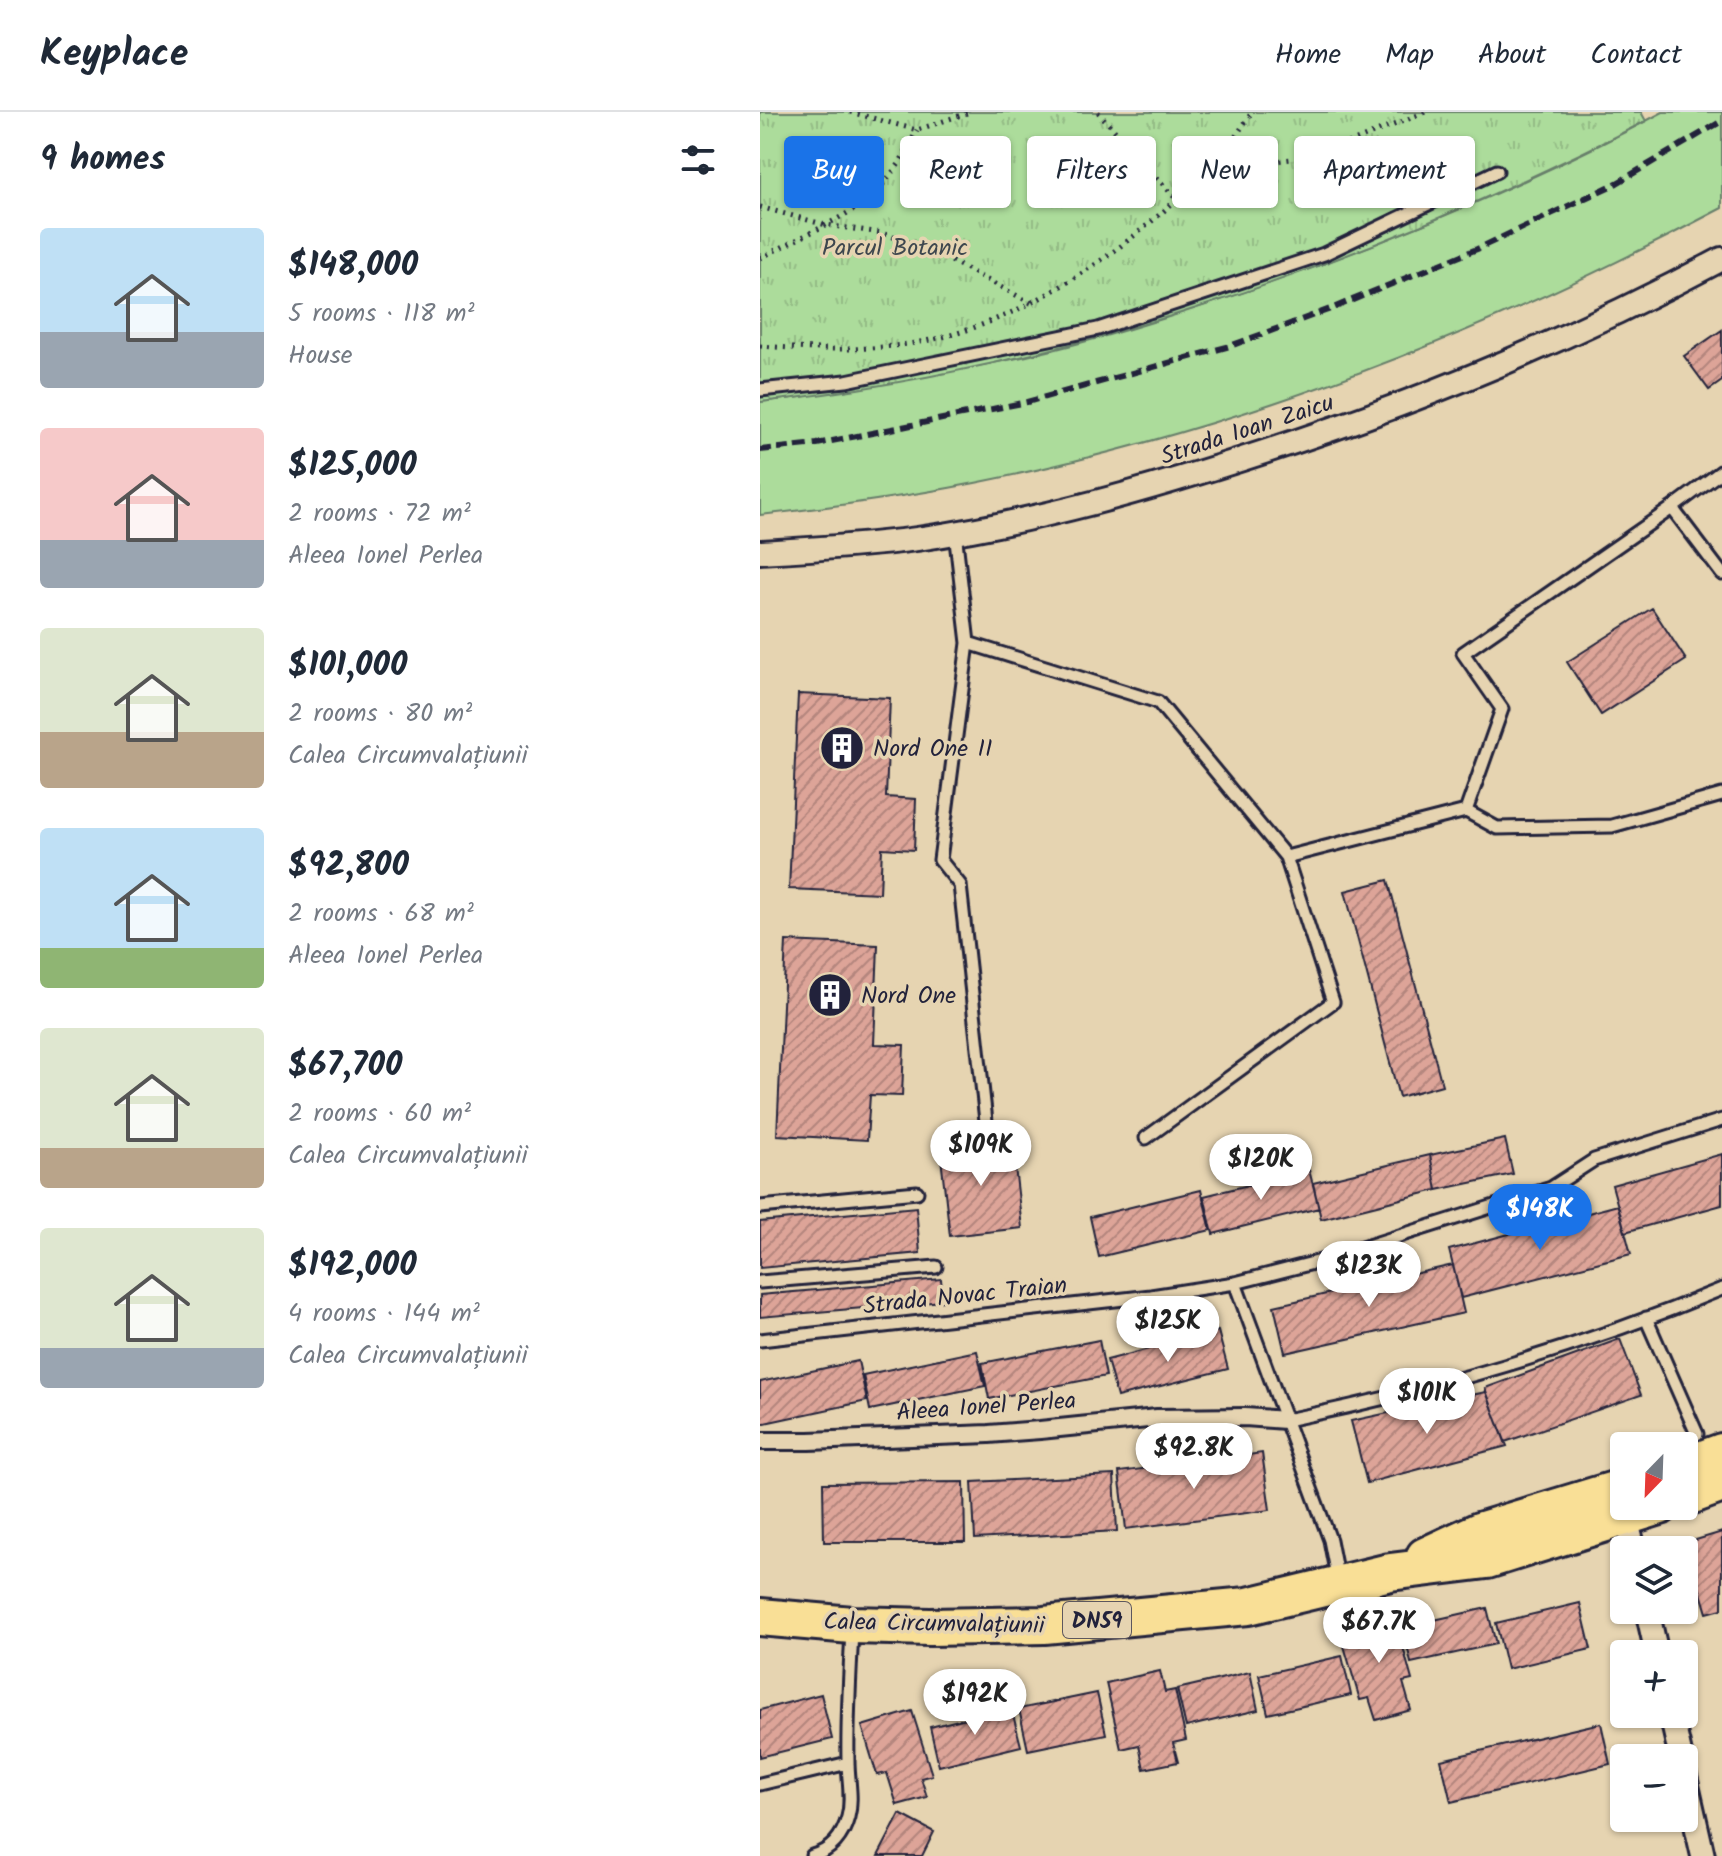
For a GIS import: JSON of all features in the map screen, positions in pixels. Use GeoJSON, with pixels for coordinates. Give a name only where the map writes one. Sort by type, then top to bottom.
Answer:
{"type":"FeatureCollection","features":[{"type":"Feature","properties":{"kind":"main road"},"geometry":{"type":"LineString","coordinates":[[1698,1493],[1722,1484]]}},
{"type":"Feature","properties":{"kind":"main road","name":"Calea Circumvalațiunii"},"geometry":{"type":"LineString","coordinates":[[761,1613],[852,1625],[930,1627],[1044,1625],[1248,1606],[1390,1572],[1487,1560],[1610,1517]]}},
{"type":"Feature","properties":{"kind":"street","name":"Strada Ioan Zaicu"},"geometry":{"type":"LineString","coordinates":[[760,552],[887,542],[955,532],[1063,510],[1223,466],[1398,405],[1518,357],[1646,299],[1722,259]]}},
{"type":"Feature","properties":{"kind":"street","name":"Aleea Ionel Perlea"},"geometry":{"type":"LineString","coordinates":[[760,1441],[989,1434],[1157,1418],[1286,1420]]}},
{"type":"Feature","properties":{"kind":"street"},"geometry":{"type":"LineString","coordinates":[[1698,1832],[1703,1856]]}},
{"type":"Feature","properties":{"kind":"lane"},"geometry":{"type":"LineString","coordinates":[[760,390],[846,381],[1098,329],[1324,254],[1497,171]]}},
{"type":"Feature","properties":{"kind":"lane"},"geometry":{"type":"LineString","coordinates":[[1466,811],[1502,709],[1463,653],[1722,471]]}},
{"type":"Feature","properties":{"kind":"lane"},"geometry":{"type":"LineString","coordinates":[[1672,508],[1722,574]]}},
{"type":"Feature","properties":{"kind":"lane"},"geometry":{"type":"LineString","coordinates":[[955,532],[968,643],[940,860],[960,885],[986,1121]]}},
{"type":"Feature","properties":{"kind":"lane"},"geometry":{"type":"LineString","coordinates":[[968,643],[1158,702],[1286,857],[1333,1002],[1146,1138]]}},
{"type":"Feature","properties":{"kind":"lane"},"geometry":{"type":"LineString","coordinates":[[1286,857],[1466,811],[1497,828],[1612,826],[1722,795]]}},
{"type":"Feature","properties":{"kind":"lane","name":"Strada Novac Traian"},"geometry":{"type":"LineString","coordinates":[[760,1340],[1192,1291],[1235,1283],[1317,1262],[1551,1188],[1594,1160],[1722,1120]]}},
{"type":"Feature","properties":{"kind":"lane"},"geometry":{"type":"LineString","coordinates":[[760,1207],[917,1192]]}},
{"type":"Feature","properties":{"kind":"lane"},"geometry":{"type":"LineString","coordinates":[[760,1282],[936,1267]]}},
{"type":"Feature","properties":{"kind":"lane"},"geometry":{"type":"LineString","coordinates":[[1235,1283],[1330,1540],[1339,1585]]}},
{"type":"Feature","properties":{"kind":"lane","name":"Aleea Ionel Perlea"},"geometry":{"type":"LineString","coordinates":[[1286,1420],[1373,1402],[1544,1354],[1722,1289]]}},
{"type":"Feature","properties":{"kind":"lane"},"geometry":{"type":"LineString","coordinates":[[1646,1318],[1701,1451]]}},
{"type":"Feature","properties":{"kind":"lane"},"geometry":{"type":"LineString","coordinates":[[812,1856],[824,1853],[840,1838],[849,1813],[852,1625]]}},
{"type":"Feature","properties":{"kind":"lane"},"geometry":{"type":"LineString","coordinates":[[760,1784],[848,1763]]}},
{"type":"Feature","properties":{"kind":"path"},"geometry":{"type":"LineString","coordinates":[[850,112],[917,130],[970,112]]}},
{"type":"Feature","properties":{"kind":"path"},"geometry":{"type":"LineString","coordinates":[[1098,112],[1172,195]]}},
{"type":"Feature","properties":{"kind":"path"},"geometry":{"type":"LineString","coordinates":[[1235,136],[1252,112]]}},
{"type":"Feature","properties":{"kind":"path"},"geometry":{"type":"LineString","coordinates":[[1278,161],[1316,156],[1426,112]]}},
{"type":"Feature","properties":{"kind":"path"},"geometry":{"type":"LineString","coordinates":[[760,258],[869,201],[899,164],[917,130]]}},
{"type":"Feature","properties":{"kind":"path"},"geometry":{"type":"LineString","coordinates":[[760,346],[812,350],[867,348],[931,340],[982,325],[1031,303],[1080,274],[1128,241],[1172,202]]}},
{"type":"Feature","properties":{"kind":"path"},"geometry":{"type":"LineString","coordinates":[[760,207],[826,225],[882,233],[932,251],[1031,303]]}},
{"type":"Feature","properties":{"kind":"green space","name":"Parcul Botanic"},"geometry":{"type":"Polygon","coordinates":[[[760,112],[1641,112],[1646,121],[1475,202],[1475,136],[1294,136],[1294,208],[1461,208],[1325,263],[1215,302],[1104,336],[991,364],[876,386],[760,402],[760,112]]]}},
{"type":"Feature","properties":{"kind":"green space"},"geometry":{"type":"Polygon","coordinates":[[[1663,112],[1722,112],[1722,208],[1633,254],[1452,336],[1264,406],[1169,436],[975,483],[760,515],[760,402],[1027,356],[1169,317],[1306,270],[1461,208],[1475,208],[1475,202],[1663,112]]]}},
{"type":"Feature","properties":{"kind":"building"},"geometry":{"type":"Polygon","coordinates":[[[1722,330],[1722,381],[1709,390],[1684,356],[1722,330]]]}},
{"type":"Feature","properties":{"kind":"building"},"geometry":{"type":"Polygon","coordinates":[[[1652,608],[1686,660],[1601,715],[1567,662],[1652,608]]]}},
{"type":"Feature","properties":{"kind":"building","name":"Nord One II"},"geometry":{"type":"Polygon","coordinates":[[[798,694],[890,698],[886,797],[916,799],[914,850],[882,848],[880,893],[789,889],[798,694]]]}},
{"type":"Feature","properties":{"kind":"building"},"geometry":{"type":"Polygon","coordinates":[[[1388,880],[1442,1085],[1399,1097],[1345,891],[1388,880]]]}},
{"type":"Feature","properties":{"kind":"building","name":"Nord One"},"geometry":{"type":"Polygon","coordinates":[[[786,941],[878,945],[874,1044],[904,1045],[902,1096],[870,1095],[867,1140],[777,1135],[786,941]]]}},
{"type":"Feature","properties":{"kind":"building"},"geometry":{"type":"Polygon","coordinates":[[[1505,1139],[1513,1174],[1437,1190],[1430,1155],[1505,1139]]]}},
{"type":"Feature","properties":{"kind":"building"},"geometry":{"type":"Polygon","coordinates":[[[1012,1141],[1022,1228],[950,1236],[940,1149],[1012,1141]]]}},
{"type":"Feature","properties":{"kind":"building"},"geometry":{"type":"Polygon","coordinates":[[[1722,1154],[1722,1205],[1625,1232],[1612,1185],[1722,1154]]]}},
{"type":"Feature","properties":{"kind":"building"},"geometry":{"type":"Polygon","coordinates":[[[1430,1155],[1437,1190],[1321,1219],[1313,1183],[1430,1155]]]}},
{"type":"Feature","properties":{"kind":"building"},"geometry":{"type":"Polygon","coordinates":[[[1309,1170],[1319,1208],[1213,1234],[1204,1196],[1309,1170]]]}},
{"type":"Feature","properties":{"kind":"building"},"geometry":{"type":"Polygon","coordinates":[[[1201,1190],[1211,1230],[1099,1257],[1090,1217],[1201,1190]]]}},
{"type":"Feature","properties":{"kind":"building"},"geometry":{"type":"Polygon","coordinates":[[[1618,1205],[1631,1254],[1461,1298],[1449,1250],[1618,1205]]]}},
{"type":"Feature","properties":{"kind":"building"},"geometry":{"type":"Polygon","coordinates":[[[916,1207],[920,1253],[760,1268],[760,1222],[916,1207]]]}},
{"type":"Feature","properties":{"kind":"building"},"geometry":{"type":"Polygon","coordinates":[[[1453,1265],[1464,1313],[1285,1353],[1274,1306],[1453,1265]]]}},
{"type":"Feature","properties":{"kind":"building"},"geometry":{"type":"Polygon","coordinates":[[[941,1279],[943,1301],[760,1317],[760,1295],[941,1279]]]}},
{"type":"Feature","properties":{"kind":"building"},"geometry":{"type":"Polygon","coordinates":[[[1218,1331],[1228,1369],[1117,1397],[1107,1360],[1218,1331]]]}},
{"type":"Feature","properties":{"kind":"building"},"geometry":{"type":"Polygon","coordinates":[[[1620,1339],[1641,1395],[1505,1442],[1485,1388],[1620,1339]]]}},
{"type":"Feature","properties":{"kind":"building"},"geometry":{"type":"Polygon","coordinates":[[[1099,1340],[1106,1376],[989,1399],[982,1363],[1099,1340]]]}},
{"type":"Feature","properties":{"kind":"building"},"geometry":{"type":"Polygon","coordinates":[[[977,1351],[985,1386],[870,1410],[863,1375],[977,1351]]]}},
{"type":"Feature","properties":{"kind":"building"},"geometry":{"type":"Polygon","coordinates":[[[858,1361],[867,1401],[760,1424],[760,1382],[858,1361]]]}},
{"type":"Feature","properties":{"kind":"building"},"geometry":{"type":"Polygon","coordinates":[[[1486,1392],[1507,1446],[1367,1483],[1351,1421],[1486,1392]]]}},
{"type":"Feature","properties":{"kind":"building"},"geometry":{"type":"Polygon","coordinates":[[[1262,1453],[1270,1510],[1126,1529],[1119,1472],[1262,1453]]]}},
{"type":"Feature","properties":{"kind":"building"},"geometry":{"type":"Polygon","coordinates":[[[1114,1475],[1117,1531],[975,1539],[972,1482],[1114,1475]]]}},
{"type":"Feature","properties":{"kind":"building"},"geometry":{"type":"Polygon","coordinates":[[[964,1482],[965,1542],[824,1542],[823,1483],[964,1482]]]}},
{"type":"Feature","properties":{"kind":"building"},"geometry":{"type":"Polygon","coordinates":[[[1722,1532],[1722,1609],[1707,1613],[1698,1583],[1698,1539],[1722,1532]]]}},
{"type":"Feature","properties":{"kind":"building"},"geometry":{"type":"Polygon","coordinates":[[[1580,1603],[1591,1649],[1507,1669],[1496,1623],[1580,1603]]]}},
{"type":"Feature","properties":{"kind":"building"},"geometry":{"type":"Polygon","coordinates":[[[1487,1608],[1496,1644],[1411,1663],[1403,1627],[1487,1608]]]}},
{"type":"Feature","properties":{"kind":"building"},"geometry":{"type":"Polygon","coordinates":[[[1394,1614],[1412,1680],[1403,1682],[1411,1710],[1376,1720],[1369,1698],[1360,1700],[1339,1629],[1394,1614]]]}},
{"type":"Feature","properties":{"kind":"building"},"geometry":{"type":"Polygon","coordinates":[[[1342,1656],[1351,1695],[1268,1714],[1259,1675],[1342,1656]]]}},
{"type":"Feature","properties":{"kind":"building"},"geometry":{"type":"Polygon","coordinates":[[[1160,1671],[1165,1692],[1175,1690],[1186,1740],[1173,1743],[1178,1762],[1144,1769],[1139,1745],[1121,1749],[1106,1683],[1160,1671]]]}},
{"type":"Feature","properties":{"kind":"building"},"geometry":{"type":"Polygon","coordinates":[[[1250,1672],[1258,1710],[1186,1727],[1177,1689],[1250,1672]]]}},
{"type":"Feature","properties":{"kind":"building"},"geometry":{"type":"Polygon","coordinates":[[[1097,1693],[1106,1734],[1028,1750],[1019,1709],[1097,1693]]]}},
{"type":"Feature","properties":{"kind":"building"},"geometry":{"type":"Polygon","coordinates":[[[821,1694],[832,1739],[760,1757],[760,1710],[821,1694]]]}},
{"type":"Feature","properties":{"kind":"building"},"geometry":{"type":"Polygon","coordinates":[[[1011,1707],[1021,1746],[939,1766],[930,1727],[1011,1707]]]}},
{"type":"Feature","properties":{"kind":"building"},"geometry":{"type":"Polygon","coordinates":[[[912,1711],[932,1775],[921,1778],[927,1797],[897,1805],[887,1773],[877,1775],[862,1726],[912,1711]]]}},
{"type":"Feature","properties":{"kind":"building"},"geometry":{"type":"Polygon","coordinates":[[[1601,1723],[1610,1764],[1451,1802],[1441,1760],[1601,1723]]]}},
{"type":"Feature","properties":{"kind":"building"},"geometry":{"type":"Polygon","coordinates":[[[900,1814],[934,1832],[922,1856],[878,1856],[900,1814]]]}},
{"type":"Feature","properties":{"kind":"building"},"geometry":{"type":"Polygon","coordinates":[[[900,1814],[934,1832],[922,1856],[878,1856],[900,1814]]]}},
{"type":"Feature","properties":{"kind":"railway"},"geometry":{"type":"LineString","coordinates":[[760,450],[817,444],[1027,402],[1230,346],[1477,249],[1617,183],[1722,121]]}},
{"type":"Feature","properties":{"kind":"place","name":"Nord One II"},"geometry":{"type":"Point","coordinates":[842,748]}},
{"type":"Feature","properties":{"kind":"place","name":"Nord One"},"geometry":{"type":"Point","coordinates":[830,995]}}]}
